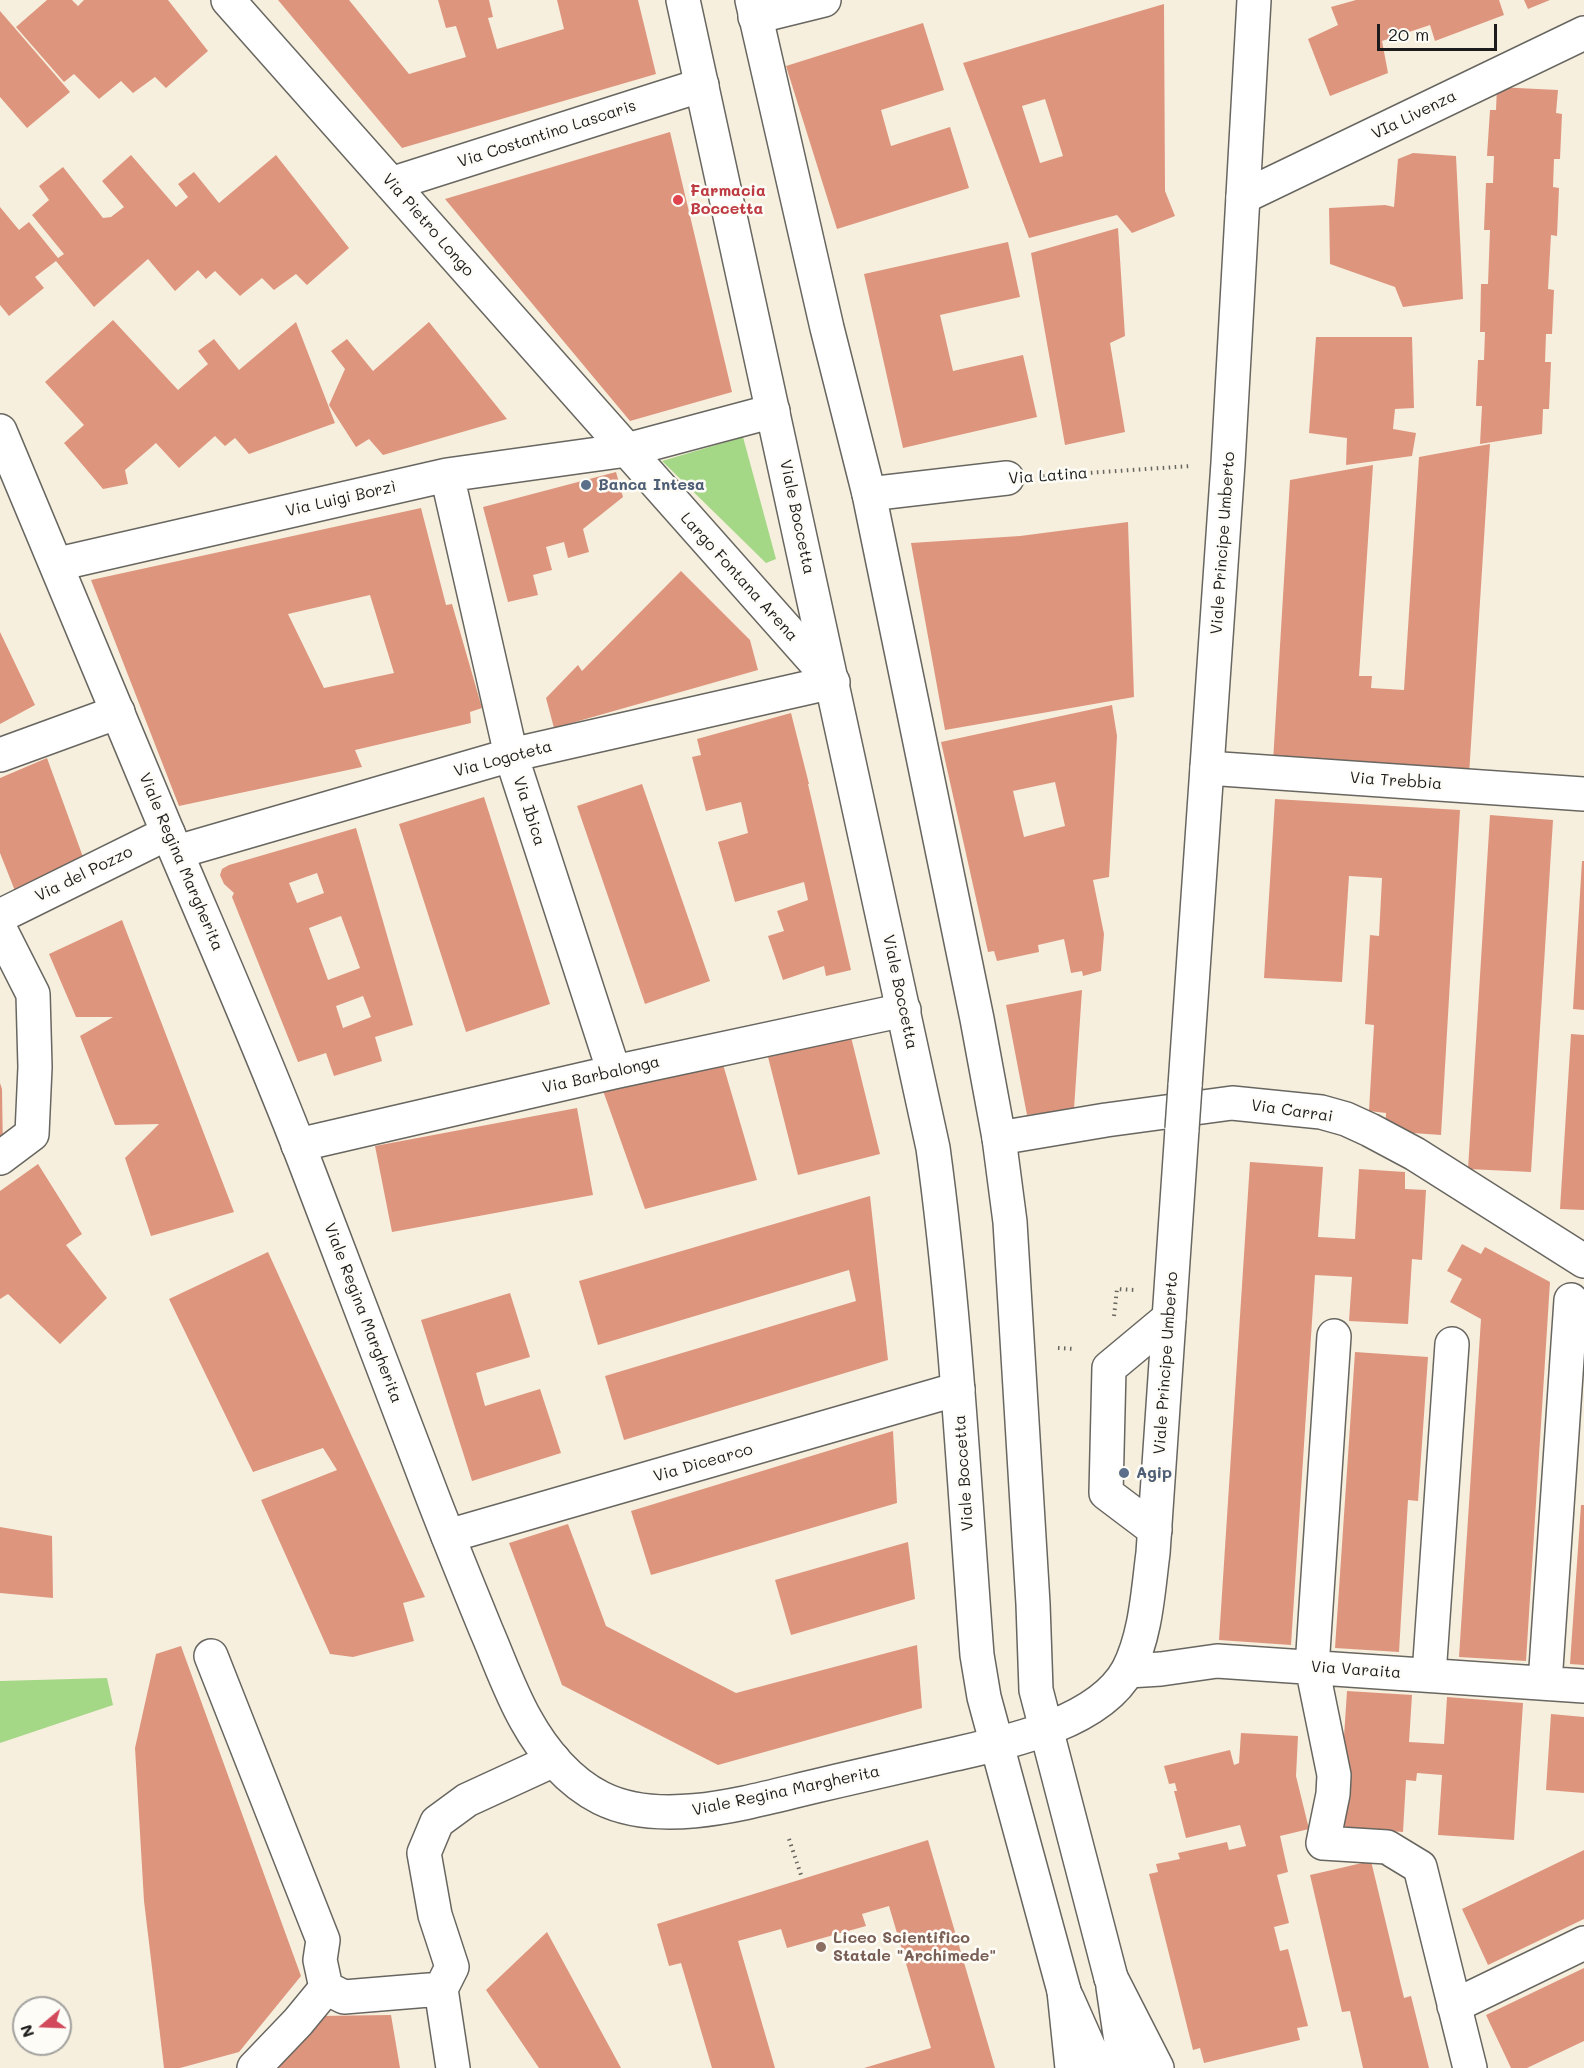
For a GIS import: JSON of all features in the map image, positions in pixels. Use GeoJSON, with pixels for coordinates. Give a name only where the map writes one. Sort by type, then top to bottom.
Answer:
{"type":"FeatureCollection","features":[{"type":"Feature","properties":{"kind":"main road","name":"Via Pietro Longo"},"geometry":{"type":"LineString","coordinates":[[228,0],[627,450]]}},
{"type":"Feature","properties":{"kind":"main road","name":"Viale Boccetta"},"geometry":{"type":"LineString","coordinates":[[683,0],[935,1159],[943,1216],[958,1389],[977,1655],[984,1697],[1064,1991]]}},
{"type":"Feature","properties":{"kind":"main road"},"geometry":{"type":"LineString","coordinates":[[824,0],[754,9],[827,328],[869,494],[975,1008],[999,1138],[1010,1222],[1036,1690],[1111,1977],[1125,2068]]}},
{"type":"Feature","properties":{"kind":"main road","name":"Viale Principe Umberto"},"geometry":{"type":"LineString","coordinates":[[1046,1730],[1103,1698],[1128,1671],[1144,1618],[1155,1530],[1228,463],[1254,0]]}},
{"type":"Feature","properties":{"kind":"main road","name":"VIa Livenza"},"geometry":{"type":"LineString","coordinates":[[1243,197],[1584,33]]}},
{"type":"Feature","properties":{"kind":"main road","name":"Via Costantino Lascaris"},"geometry":{"type":"LineString","coordinates":[[392,184],[702,85]]}},
{"type":"Feature","properties":{"kind":"main road"},"geometry":{"type":"LineString","coordinates":[[627,450],[773,411]]}},
{"type":"Feature","properties":{"kind":"main road","name":"Viale Regina Margherita"},"geometry":{"type":"LineString","coordinates":[[0,431],[58,564],[298,1145],[448,1536],[518,1703],[542,1746],[580,1785],[607,1800],[642,1811],[685,1812],[753,1801],[997,1744],[1046,1730]]}},
{"type":"Feature","properties":{"kind":"main road","name":"Via Luigi Borzì"},"geometry":{"type":"LineString","coordinates":[[58,564],[447,475],[627,450]]}},
{"type":"Feature","properties":{"kind":"main road","name":"Largo Fontana Arena"},"geometry":{"type":"LineString","coordinates":[[627,450],[833,682]]}},
{"type":"Feature","properties":{"kind":"main road","name":"Via Ibica"},"geometry":{"type":"LineString","coordinates":[[447,475],[511,755],[614,1072]]}},
{"type":"Feature","properties":{"kind":"main road","name":"Via Latina"},"geometry":{"type":"LineString","coordinates":[[869,494],[1007,478]]}},
{"type":"Feature","properties":{"kind":"main road","name":"Via Logoteta"},"geometry":{"type":"LineString","coordinates":[[173,843],[511,755],[833,682]]}},
{"type":"Feature","properties":{"kind":"main road"},"geometry":{"type":"LineString","coordinates":[[0,756],[118,712]]}},
{"type":"Feature","properties":{"kind":"main road","name":"Via Trebbia"},"geometry":{"type":"LineString","coordinates":[[1207,768],[1584,794]]}},
{"type":"Feature","properties":{"kind":"main road","name":"Via del Pozzo"},"geometry":{"type":"LineString","coordinates":[[0,916],[173,843]]}},
{"type":"Feature","properties":{"kind":"main road"},"geometry":{"type":"LineString","coordinates":[[0,929],[33,994],[35,1067],[32,1134],[0,1158]]}},
{"type":"Feature","properties":{"kind":"main road","name":"Via Barbalonga"},"geometry":{"type":"LineString","coordinates":[[298,1145],[614,1072],[904,1010]]}},
{"type":"Feature","properties":{"kind":"main road","name":"Via Carrai"},"geometry":{"type":"LineString","coordinates":[[999,1138],[1106,1120],[1232,1103],[1321,1112],[1346,1119],[1415,1154],[1584,1261]]}},
{"type":"Feature","properties":{"kind":"main road"},"geometry":{"type":"LineString","coordinates":[[1545,1683],[1571,1487],[1571,1300]]}},
{"type":"Feature","properties":{"kind":"main road"},"geometry":{"type":"LineString","coordinates":[[1155,1530],[1106,1493],[1109,1368],[1169,1317]]}},
{"type":"Feature","properties":{"kind":"main road"},"geometry":{"type":"LineString","coordinates":[[1334,1336],[1312,1667],[1334,1775],[1333,1794],[1323,1843],[1387,1846],[1420,1867],[1470,2068]]}},
{"type":"Feature","properties":{"kind":"main road"},"geometry":{"type":"LineString","coordinates":[[1429,1675],[1452,1344]]}},
{"type":"Feature","properties":{"kind":"main road","name":"Via Dicearco"},"geometry":{"type":"LineString","coordinates":[[448,1536],[958,1389]]}},
{"type":"Feature","properties":{"kind":"main road"},"geometry":{"type":"LineString","coordinates":[[211,1656],[323,1940],[320,1960],[327,1988],[344,1997],[441,1989]]}},
{"type":"Feature","properties":{"kind":"main road","name":"Via Varaita"},"geometry":{"type":"LineString","coordinates":[[1128,1671],[1217,1661],[1584,1686]]}},
{"type":"Feature","properties":{"kind":"main road"},"geometry":{"type":"LineString","coordinates":[[453,2068],[441,1989],[452,1967],[435,1915],[424,1853],[437,1822],[467,1800],[554,1760]]}},
{"type":"Feature","properties":{"kind":"main road"},"geometry":{"type":"LineString","coordinates":[[1454,2006],[1584,1943]]}},
{"type":"Feature","properties":{"kind":"main road"},"geometry":{"type":"LineString","coordinates":[[1111,1977],[1157,2068]]}},
{"type":"Feature","properties":{"kind":"main road"},"geometry":{"type":"LineString","coordinates":[[254,2068],[327,1988]]}},
{"type":"Feature","properties":{"kind":"main road"},"geometry":{"type":"LineString","coordinates":[[1064,1991],[1072,2068]]}},
{"type":"Feature","properties":{"kind":"main road"},"geometry":{"type":"LineString","coordinates":[[1064,1991],[1098,2068]]}},
{"type":"Feature","properties":{"kind":"path","name":"Via Latina"},"geometry":{"type":"LineString","coordinates":[[1007,478],[1228,463]]}},
{"type":"Feature","properties":{"kind":"path"},"geometry":{"type":"LineString","coordinates":[[789,1839],[801,1878]]}},
{"type":"Feature","properties":{"kind":"green space"},"geometry":{"type":"Polygon","coordinates":[[[743,437],[776,559],[766,563],[662,461],[743,437]]]}},
{"type":"Feature","properties":{"kind":"green space"},"geometry":{"type":"Polygon","coordinates":[[[107,1678],[113,1705],[0,1743],[0,1681],[107,1678]]]}},
{"type":"Feature","properties":{"kind":"building"},"geometry":{"type":"Polygon","coordinates":[[[47,0],[72,0],[78,6],[84,0],[168,0],[208,51],[166,88],[155,77],[133,93],[121,81],[99,99],[74,74],[64,82],[16,27],[47,0]]]}},
{"type":"Feature","properties":{"kind":"building"},"geometry":{"type":"Polygon","coordinates":[[[278,0],[349,0],[409,74],[466,57],[456,26],[446,28],[438,0],[489,0],[493,17],[488,18],[497,49],[564,29],[557,0],[638,0],[656,74],[402,148],[278,0]]]}},
{"type":"Feature","properties":{"kind":"building"},"geometry":{"type":"Polygon","coordinates":[[[1356,0],[1499,0],[1504,15],[1435,41],[1430,25],[1382,41],[1388,73],[1330,96],[1308,39],[1338,25],[1331,7],[1356,0]]]}},
{"type":"Feature","properties":{"kind":"building"},"geometry":{"type":"Polygon","coordinates":[[[1524,0],[1550,0],[1528,9],[1524,0]]]}},
{"type":"Feature","properties":{"kind":"building"},"geometry":{"type":"Polygon","coordinates":[[[1164,4],[1165,191],[1175,216],[1132,233],[1117,215],[1029,238],[963,63],[1164,4]],[[1045,99],[1022,106],[1040,163],[1063,156],[1045,99]]]}},
{"type":"Feature","properties":{"kind":"building"},"geometry":{"type":"Polygon","coordinates":[[[0,11],[70,92],[27,128],[0,97],[0,11]]]}},
{"type":"Feature","properties":{"kind":"building"},"geometry":{"type":"Polygon","coordinates":[[[923,23],[944,90],[881,110],[891,146],[950,127],[969,188],[837,229],[786,66],[923,23]]]}},
{"type":"Feature","properties":{"kind":"building"},"geometry":{"type":"Polygon","coordinates":[[[1497,87],[1558,90],[1556,113],[1562,114],[1560,159],[1554,159],[1553,187],[1559,188],[1557,236],[1551,235],[1548,289],[1554,290],[1552,334],[1546,334],[1545,362],[1551,362],[1549,409],[1543,409],[1542,434],[1480,444],[1482,406],[1476,406],[1478,360],[1484,360],[1485,332],[1480,332],[1481,284],[1488,284],[1490,230],[1484,230],[1486,183],[1493,183],[1494,156],[1487,156],[1490,110],[1496,110],[1497,87]]]}},
{"type":"Feature","properties":{"kind":"building"},"geometry":{"type":"Polygon","coordinates":[[[670,132],[732,392],[630,421],[445,199],[670,132]]]}},
{"type":"Feature","properties":{"kind":"building"},"geometry":{"type":"Polygon","coordinates":[[[1413,153],[1456,156],[1463,299],[1403,307],[1395,287],[1330,264],[1329,208],[1385,205],[1394,207],[1398,159],[1413,153]]]}},
{"type":"Feature","properties":{"kind":"building"},"geometry":{"type":"Polygon","coordinates":[[[131,155],[176,207],[188,197],[178,184],[194,172],[219,203],[276,155],[349,248],[307,285],[296,274],[274,290],[262,278],[240,296],[215,271],[206,279],[198,270],[175,291],[148,259],[94,307],[56,261],[35,277],[44,288],[9,316],[0,305],[0,207],[19,230],[29,222],[58,258],[64,254],[32,215],[49,200],[39,186],[63,167],[103,218],[111,217],[124,207],[102,181],[131,155]]]}},
{"type":"Feature","properties":{"kind":"building"},"geometry":{"type":"Polygon","coordinates":[[[1118,228],[1125,336],[1110,343],[1125,432],[1065,445],[1031,253],[1118,228]]]}},
{"type":"Feature","properties":{"kind":"building"},"geometry":{"type":"Polygon","coordinates":[[[1008,242],[1020,297],[940,315],[953,371],[1023,355],[1037,417],[903,448],[864,274],[1008,242]]]}},
{"type":"Feature","properties":{"kind":"building"},"geometry":{"type":"Polygon","coordinates":[[[113,320],[178,390],[208,364],[198,351],[214,339],[239,370],[296,322],[335,423],[249,454],[235,438],[225,446],[215,436],[179,468],[156,443],[125,470],[128,484],[103,489],[64,443],[84,425],[45,382],[113,320]]]}},
{"type":"Feature","properties":{"kind":"building"},"geometry":{"type":"Polygon","coordinates":[[[429,322],[507,419],[383,455],[369,439],[356,447],[329,405],[345,369],[331,351],[347,339],[373,371],[429,322]]]}},
{"type":"Feature","properties":{"kind":"building"},"geometry":{"type":"Polygon","coordinates":[[[1316,337],[1412,337],[1414,408],[1395,409],[1393,429],[1416,433],[1412,456],[1346,465],[1347,438],[1309,433],[1316,337]]]}},
{"type":"Feature","properties":{"kind":"building"},"geometry":{"type":"Polygon","coordinates":[[[1490,444],[1469,775],[1273,762],[1290,480],[1373,465],[1359,676],[1372,676],[1371,688],[1404,690],[1419,457],[1490,444]]]}},
{"type":"Feature","properties":{"kind":"building"},"geometry":{"type":"Polygon","coordinates":[[[616,472],[623,497],[583,529],[589,552],[568,558],[564,542],[546,547],[552,570],[533,575],[538,595],[508,602],[483,507],[616,472]]]}},
{"type":"Feature","properties":{"kind":"building"},"geometry":{"type":"Polygon","coordinates":[[[421,508],[446,605],[452,604],[482,708],[470,712],[471,723],[355,750],[362,767],[179,806],[91,580],[421,508]],[[370,595],[288,614],[324,688],[394,673],[370,595]]]}},
{"type":"Feature","properties":{"kind":"building"},"geometry":{"type":"Polygon","coordinates":[[[1128,522],[1134,697],[945,730],[911,543],[1020,536],[1128,522]]]}},
{"type":"Feature","properties":{"kind":"building"},"geometry":{"type":"Polygon","coordinates":[[[681,571],[750,640],[758,670],[554,728],[546,698],[578,665],[582,671],[681,571]]]}},
{"type":"Feature","properties":{"kind":"building"},"geometry":{"type":"Polygon","coordinates":[[[0,632],[35,705],[0,724],[0,632]]]}},
{"type":"Feature","properties":{"kind":"building"},"geometry":{"type":"Polygon","coordinates":[[[1112,705],[1117,736],[1109,877],[1093,880],[1104,934],[1101,971],[1083,976],[1082,971],[1071,973],[1064,939],[1038,945],[1039,952],[997,961],[994,951],[988,952],[941,742],[1112,705]],[[1055,782],[1013,791],[1024,837],[1065,826],[1055,782]]]}},
{"type":"Feature","properties":{"kind":"building"},"geometry":{"type":"Polygon","coordinates":[[[791,713],[851,970],[826,976],[824,966],[783,980],[768,936],[784,931],[777,911],[808,900],[804,882],[735,902],[718,842],[748,833],[741,802],[706,811],[692,757],[701,755],[697,739],[791,713]]]}},
{"type":"Feature","properties":{"kind":"building"},"geometry":{"type":"Polygon","coordinates":[[[47,758],[87,868],[17,896],[0,853],[0,778],[47,758]]]}},
{"type":"Feature","properties":{"kind":"building"},"geometry":{"type":"Polygon","coordinates":[[[642,784],[710,981],[645,1004],[577,806],[642,784]]]}},
{"type":"Feature","properties":{"kind":"building"},"geometry":{"type":"Polygon","coordinates":[[[484,797],[550,1004],[466,1032],[399,824],[484,797]]]}},
{"type":"Feature","properties":{"kind":"building"},"geometry":{"type":"Polygon","coordinates":[[[1275,799],[1460,810],[1441,1135],[1385,1131],[1386,1113],[1369,1111],[1374,1025],[1365,1024],[1370,935],[1379,936],[1382,878],[1349,876],[1342,982],[1264,978],[1275,799]]]}},
{"type":"Feature","properties":{"kind":"building"},"geometry":{"type":"Polygon","coordinates":[[[1490,815],[1553,820],[1531,1172],[1468,1169],[1490,815]]]}},
{"type":"Feature","properties":{"kind":"building"},"geometry":{"type":"Polygon","coordinates":[[[356,828],[413,1025],[375,1037],[382,1061],[334,1076],[326,1053],[298,1062],[232,897],[234,893],[224,884],[220,875],[222,869],[356,828]],[[317,873],[289,883],[297,903],[324,893],[317,873]],[[341,916],[309,928],[328,980],[360,968],[341,916]],[[363,996],[336,1006],[343,1028],[371,1017],[363,996]]]}},
{"type":"Feature","properties":{"kind":"building"},"geometry":{"type":"Polygon","coordinates":[[[1582,861],[1584,861],[1584,1010],[1573,1009],[1582,861]]]}},
{"type":"Feature","properties":{"kind":"building"},"geometry":{"type":"Polygon","coordinates":[[[122,920],[234,1212],[151,1236],[125,1158],[159,1124],[115,1125],[80,1036],[113,1017],[76,1017],[49,954],[122,920]]]}},
{"type":"Feature","properties":{"kind":"building"},"geometry":{"type":"Polygon","coordinates":[[[1082,990],[1074,1109],[1027,1115],[1006,1005],[1082,990]]]}},
{"type":"Feature","properties":{"kind":"building"},"geometry":{"type":"Polygon","coordinates":[[[1571,1034],[1584,1035],[1584,1210],[1560,1209],[1571,1034]]]}},
{"type":"Feature","properties":{"kind":"building"},"geometry":{"type":"Polygon","coordinates":[[[851,1037],[880,1154],[798,1175],[768,1057],[851,1037]]]}},
{"type":"Feature","properties":{"kind":"building"},"geometry":{"type":"Polygon","coordinates":[[[722,1061],[757,1180],[645,1209],[601,1085],[722,1061]]]}},
{"type":"Feature","properties":{"kind":"building"},"geometry":{"type":"Polygon","coordinates":[[[0,1083],[2,1089],[3,1154],[0,1154],[0,1083]]]}},
{"type":"Feature","properties":{"kind":"building"},"geometry":{"type":"Polygon","coordinates":[[[577,1108],[593,1195],[392,1232],[375,1146],[577,1108]]]}},
{"type":"Feature","properties":{"kind":"building"},"geometry":{"type":"Polygon","coordinates":[[[1250,1162],[1323,1167],[1318,1237],[1355,1239],[1359,1169],[1405,1172],[1405,1189],[1426,1190],[1422,1260],[1412,1259],[1408,1324],[1349,1321],[1352,1277],[1315,1275],[1291,1645],[1219,1640],[1250,1162]]]}},
{"type":"Feature","properties":{"kind":"building"},"geometry":{"type":"Polygon","coordinates":[[[38,1164],[82,1234],[66,1245],[107,1298],[60,1344],[8,1294],[0,1299],[0,1191],[38,1164]]]}},
{"type":"Feature","properties":{"kind":"building"},"geometry":{"type":"Polygon","coordinates":[[[870,1196],[888,1360],[624,1440],[605,1376],[856,1301],[849,1270],[598,1345],[579,1281],[870,1196]]]}},
{"type":"Feature","properties":{"kind":"building"},"geometry":{"type":"Polygon","coordinates":[[[1462,1244],[1481,1254],[1485,1247],[1550,1282],[1526,1661],[1459,1657],[1481,1319],[1450,1302],[1462,1279],[1447,1271],[1462,1244]]]}},
{"type":"Feature","properties":{"kind":"building"},"geometry":{"type":"Polygon","coordinates":[[[268,1252],[425,1597],[403,1603],[414,1641],[353,1657],[330,1654],[261,1500],[337,1470],[323,1448],[253,1472],[169,1299],[268,1252]]]}},
{"type":"Feature","properties":{"kind":"building"},"geometry":{"type":"Polygon","coordinates":[[[510,1293],[530,1357],[476,1373],[485,1406],[540,1389],[561,1453],[472,1481],[421,1320],[510,1293]]]}},
{"type":"Feature","properties":{"kind":"building"},"geometry":{"type":"Polygon","coordinates":[[[1355,1352],[1428,1357],[1418,1501],[1408,1500],[1399,1652],[1335,1648],[1355,1352]]]}},
{"type":"Feature","properties":{"kind":"building"},"geometry":{"type":"Polygon","coordinates":[[[893,1431],[897,1503],[651,1575],[631,1511],[893,1431]]]}},
{"type":"Feature","properties":{"kind":"building"},"geometry":{"type":"Polygon","coordinates":[[[1581,1505],[1584,1505],[1584,1665],[1570,1664],[1581,1505]]]}},
{"type":"Feature","properties":{"kind":"building"},"geometry":{"type":"Polygon","coordinates":[[[568,1524],[606,1626],[736,1693],[917,1645],[922,1708],[718,1765],[562,1685],[509,1543],[568,1524]]]}},
{"type":"Feature","properties":{"kind":"building"},"geometry":{"type":"Polygon","coordinates":[[[0,1527],[52,1536],[53,1598],[0,1593],[0,1527]]]}},
{"type":"Feature","properties":{"kind":"building"},"geometry":{"type":"Polygon","coordinates":[[[908,1542],[915,1599],[791,1635],[775,1580],[908,1542]]]}},
{"type":"Feature","properties":{"kind":"building"},"geometry":{"type":"Polygon","coordinates":[[[181,1646],[301,1976],[239,2052],[180,2068],[164,2068],[144,1901],[135,1748],[156,1654],[181,1646]]]}},
{"type":"Feature","properties":{"kind":"building"},"geometry":{"type":"Polygon","coordinates":[[[1347,1691],[1412,1695],[1409,1742],[1444,1744],[1447,1697],[1523,1703],[1514,1840],[1438,1835],[1442,1775],[1417,1773],[1416,1781],[1406,1780],[1403,1832],[1338,1827],[1347,1691]]]}},
{"type":"Feature","properties":{"kind":"building"},"geometry":{"type":"Polygon","coordinates":[[[1551,1714],[1584,1717],[1584,1793],[1546,1790],[1551,1714]]]}},
{"type":"Feature","properties":{"kind":"building"},"geometry":{"type":"Polygon","coordinates":[[[1241,1733],[1298,1736],[1296,1776],[1309,1829],[1280,1836],[1288,1872],[1277,1875],[1289,1923],[1274,1927],[1280,1951],[1288,1949],[1308,2026],[1297,2028],[1300,2040],[1204,2063],[1200,2048],[1193,2050],[1149,1874],[1158,1872],[1156,1864],[1180,1859],[1178,1853],[1227,1842],[1229,1850],[1246,1846],[1240,1825],[1186,1838],[1174,1791],[1177,1791],[1175,1783],[1169,1784],[1164,1766],[1230,1750],[1234,1765],[1239,1763],[1241,1733]]]}},
{"type":"Feature","properties":{"kind":"building"},"geometry":{"type":"Polygon","coordinates":[[[928,1840],[995,2068],[864,2068],[931,2048],[889,1906],[862,1914],[866,1926],[787,1948],[781,1929],[738,1941],[775,2068],[712,2068],[681,1963],[669,1966],[657,1924],[928,1840]]]}},
{"type":"Feature","properties":{"kind":"building"},"geometry":{"type":"Polygon","coordinates":[[[1584,1850],[1584,1919],[1488,1965],[1462,1909],[1584,1850]]]}},
{"type":"Feature","properties":{"kind":"building"},"geometry":{"type":"Polygon","coordinates":[[[1371,1861],[1404,1998],[1411,1996],[1429,2068],[1363,2068],[1350,2011],[1342,2012],[1310,1875],[1371,1861]]]}},
{"type":"Feature","properties":{"kind":"building"},"geometry":{"type":"Polygon","coordinates":[[[547,1932],[621,2068],[539,2068],[486,1990],[547,1932]]]}},
{"type":"Feature","properties":{"kind":"building"},"geometry":{"type":"Polygon","coordinates":[[[1584,1968],[1584,2041],[1527,2068],[1511,2068],[1486,2015],[1584,1968]]]}},
{"type":"Feature","properties":{"kind":"building"},"geometry":{"type":"Polygon","coordinates":[[[391,2015],[400,2068],[271,2068],[317,2016],[391,2015]]]}},
{"type":"Feature","properties":{"kind":"place","name":"Farmacia Boccetta"},"geometry":{"type":"Point","coordinates":[678,200]}},
{"type":"Feature","properties":{"kind":"place","name":"Banca Intesa"},"geometry":{"type":"Point","coordinates":[586,485]}},
{"type":"Feature","properties":{"kind":"place","name":"Agip"},"geometry":{"type":"Point","coordinates":[1124,1473]}},
{"type":"Feature","properties":{"kind":"place","name":"Liceo Scientifico Statale \"Archimede\""},"geometry":{"type":"Point","coordinates":[821,1947]}}]}
